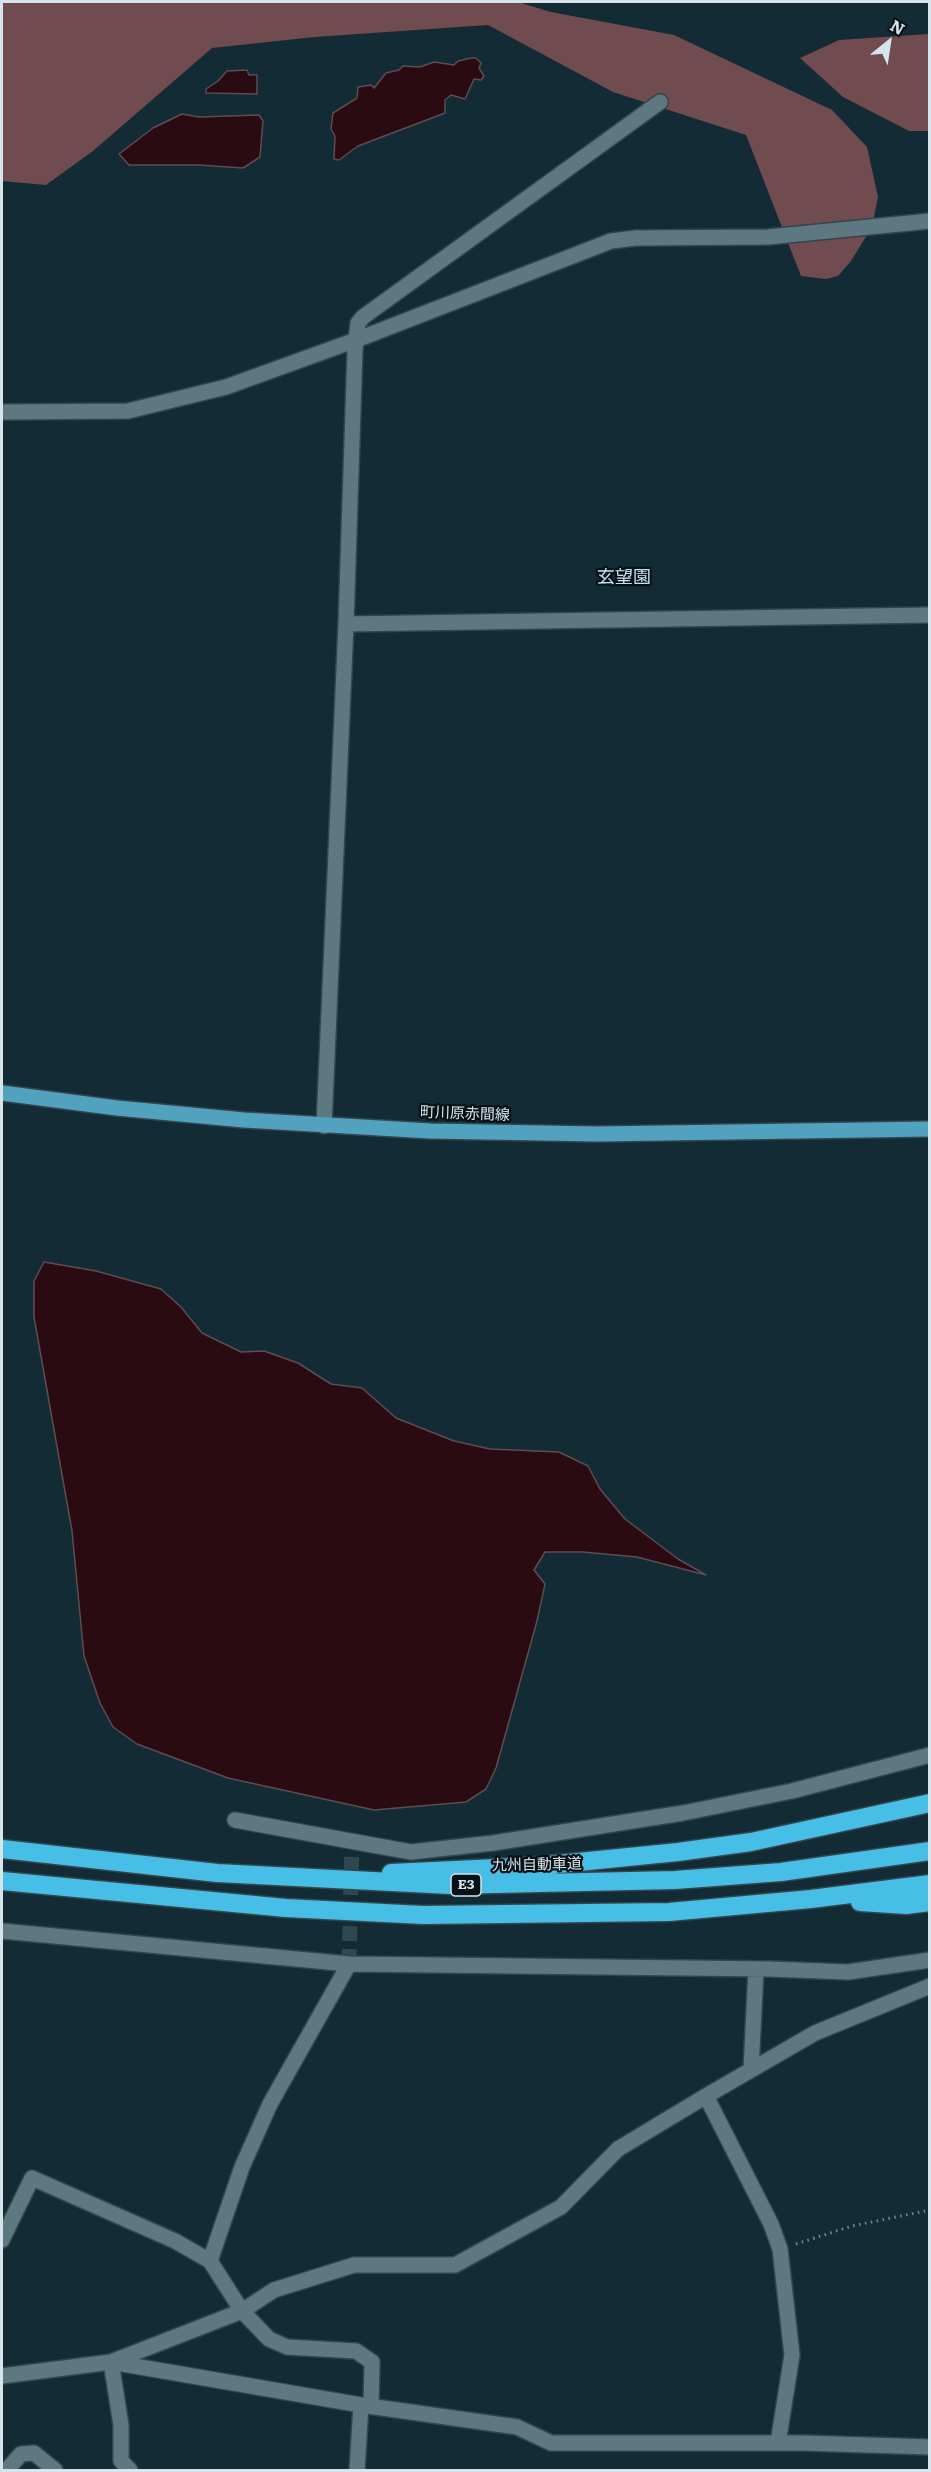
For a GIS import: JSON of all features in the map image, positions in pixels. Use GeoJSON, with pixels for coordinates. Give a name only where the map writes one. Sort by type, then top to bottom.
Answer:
{"type":"FeatureCollection","features":[{"type":"Feature","properties":{"kind":"highway"},"geometry":{"type":"LineString","coordinates":[[294,1878],[539,1866],[678,1852],[763,1840],[930,1803]]}},
{"type":"Feature","properties":{"kind":"highway","name":"九州自動車道"},"geometry":{"type":"LineString","coordinates":[[2,1849],[217,1873],[450,1885],[675,1880],[781,1872],[930,1851]]}},
{"type":"Feature","properties":{"kind":"highway","name":"E3"},"geometry":{"type":"LineString","coordinates":[[2,1881],[285,1908],[423,1916],[669,1912],[811,1899],[930,1884]]}},
{"type":"Feature","properties":{"kind":"highway"},"geometry":{"type":"LineString","coordinates":[[811,1899],[906,1905],[930,1902]]}},
{"type":"Feature","properties":{"kind":"main road","name":"町川原赤間線"},"geometry":{"type":"LineString","coordinates":[[2,1094],[129,1109],[324,1126],[430,1131],[587,1134],[930,1129]]}},
{"type":"Feature","properties":{"kind":"street"},"geometry":{"type":"LineString","coordinates":[[324,1126],[358,323],[363,317],[660,102]]}},
{"type":"Feature","properties":{"kind":"street"},"geometry":{"type":"LineString","coordinates":[[2,412],[128,411],[226,387],[356,340],[610,241],[636,238],[768,237],[930,221]]}},
{"type":"Feature","properties":{"kind":"street"},"geometry":{"type":"LineString","coordinates":[[346,624],[930,615]]}},
{"type":"Feature","properties":{"kind":"street"},"geometry":{"type":"LineString","coordinates":[[235,1820],[411,1852],[493,1843],[683,1813],[792,1791],[930,1755]]}},
{"type":"Feature","properties":{"kind":"street"},"geometry":{"type":"LineString","coordinates":[[2,1931],[348,1964],[756,1968],[848,1972],[930,1960]]}},
{"type":"Feature","properties":{"kind":"street"},"geometry":{"type":"LineString","coordinates":[[210,2261],[242,2168],[270,2104],[348,1964]]}},
{"type":"Feature","properties":{"kind":"street"},"geometry":{"type":"LineString","coordinates":[[751,2070],[756,1968]]}},
{"type":"Feature","properties":{"kind":"street"},"geometry":{"type":"LineString","coordinates":[[2,2376],[111,2362],[243,2311],[274,2290],[354,2265],[456,2265],[561,2207],[618,2149],[706,2096],[815,2033],[930,1986]]}},
{"type":"Feature","properties":{"kind":"street"},"geometry":{"type":"LineString","coordinates":[[706,2096],[771,2224],[780,2249],[792,2355],[778,2443]]}},
{"type":"Feature","properties":{"kind":"street"},"geometry":{"type":"LineString","coordinates":[[2,2240],[32,2178],[176,2241],[210,2261],[243,2311],[269,2339],[287,2347],[356,2351],[372,2362],[357,2470]]}},
{"type":"Feature","properties":{"kind":"street"},"geometry":{"type":"LineString","coordinates":[[111,2362],[366,2406],[517,2427],[551,2443],[778,2443],[930,2447]]}},
{"type":"Feature","properties":{"kind":"street"},"geometry":{"type":"LineString","coordinates":[[111,2362],[121,2425],[121,2461],[130,2470]]}},
{"type":"Feature","properties":{"kind":"street"},"geometry":{"type":"LineString","coordinates":[[7,2470],[21,2454],[34,2453],[56,2470]]}},
{"type":"Feature","properties":{"kind":"path"},"geometry":{"type":"LineString","coordinates":[[780,2249],[852,2226],[930,2211]]}},
{"type":"Feature","properties":{"kind":"shaded area"},"geometry":{"type":"Polygon","coordinates":[[[6,2],[518,2],[551,12],[674,35],[832,110],[867,147],[878,197],[872,227],[851,261],[838,276],[826,279],[801,276],[746,135],[613,92],[488,25],[315,37],[212,48],[93,151],[46,185],[2,181],[2,4],[6,2]]]}},
{"type":"Feature","properties":{"kind":"shaded area"},"geometry":{"type":"Polygon","coordinates":[[[929,34],[929,131],[909,131],[843,97],[800,58],[839,40],[929,34]]]}},
{"type":"Feature","properties":{"kind":"shaded area"},"geometry":{"type":"Polygon","coordinates":[[[476,58],[481,63],[479,68],[484,76],[481,80],[474,79],[465,99],[451,95],[445,100],[445,113],[358,146],[339,160],[334,159],[335,136],[331,129],[333,113],[357,98],[358,87],[371,85],[374,88],[386,73],[399,70],[403,66],[420,67],[434,62],[454,65],[458,61],[476,58]]]}},
{"type":"Feature","properties":{"kind":"shaded area"},"geometry":{"type":"Polygon","coordinates":[[[247,70],[249,75],[257,75],[257,94],[206,93],[206,89],[227,71],[247,70]]]}},
{"type":"Feature","properties":{"kind":"shaded area"},"geometry":{"type":"Polygon","coordinates":[[[182,114],[199,117],[259,115],[263,121],[260,157],[243,168],[199,165],[129,165],[119,154],[153,128],[182,114]]]}},
{"type":"Feature","properties":{"kind":"shaded area"},"geometry":{"type":"Polygon","coordinates":[[[44,1262],[96,1271],[161,1289],[181,1307],[202,1333],[241,1352],[264,1351],[298,1363],[331,1384],[362,1388],[396,1418],[454,1441],[490,1449],[559,1452],[588,1466],[600,1489],[625,1519],[678,1559],[706,1575],[637,1557],[583,1552],[545,1552],[534,1570],[545,1584],[537,1621],[496,1768],[486,1789],[466,1802],[374,1810],[228,1778],[137,1744],[113,1727],[100,1703],[84,1656],[72,1531],[34,1317],[34,1281],[44,1262]]]}},
{"type":"Feature","properties":{"kind":"tunnel"},"geometry":{"type":"LineString","coordinates":[[349,1964],[352,1842]]}},
{"type":"Feature","properties":{"kind":"district","name":"玄望園"},"geometry":{"type":"Point","coordinates":[624,578]}}]}
